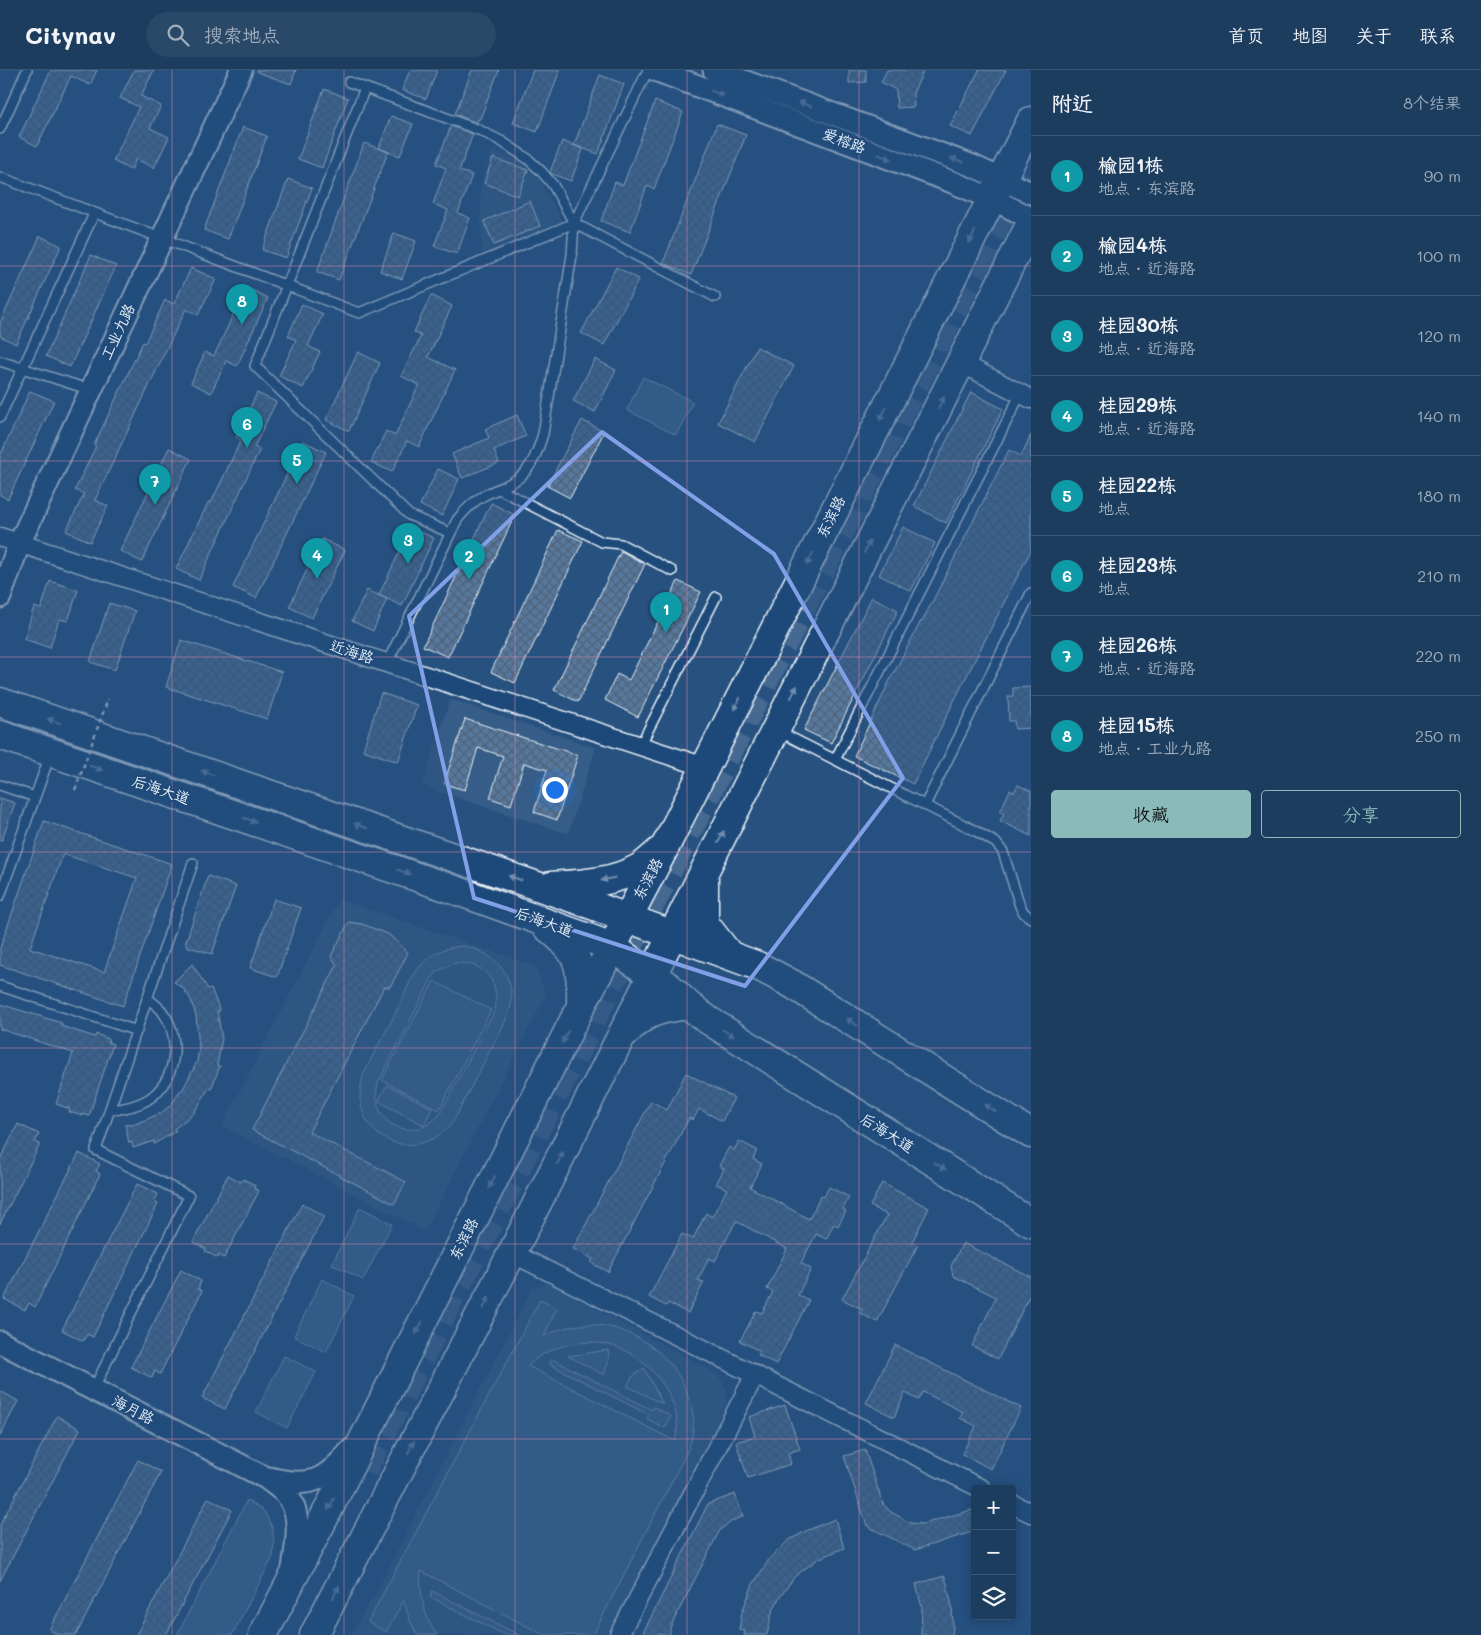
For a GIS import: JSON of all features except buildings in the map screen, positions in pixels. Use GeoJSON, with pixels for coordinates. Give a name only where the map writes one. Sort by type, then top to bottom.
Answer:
{"type":"FeatureCollection","features":[{"type":"Feature","properties":{"kind":"main road","name":"东滨路"},"geometry":{"type":"LineString","coordinates":[[263,1635],[581,1006],[665,847],[1031,121]]}},
{"type":"Feature","properties":{"kind":"main road"},"geometry":{"type":"LineString","coordinates":[[314,1635],[512,1253],[1031,223]]}},
{"type":"Feature","properties":{"kind":"main road","name":"后海大道"},"geometry":{"type":"LineString","coordinates":[[0,702],[542,887],[758,966],[792,984],[1031,1134]]}},
{"type":"Feature","properties":{"kind":"main road","name":"后海大道"},"geometry":{"type":"LineString","coordinates":[[0,735],[446,886],[612,947],[669,987],[708,1020],[1031,1223]]}},
{"type":"Feature","properties":{"kind":"main road"},"geometry":{"type":"LineString","coordinates":[[542,887],[614,878],[641,868],[665,847]]}},
{"type":"Feature","properties":{"kind":"main road"},"geometry":{"type":"LineString","coordinates":[[705,868],[704,924],[730,956]]}},
{"type":"Feature","properties":{"kind":"main road"},"geometry":{"type":"LineString","coordinates":[[538,920],[564,940],[576,958],[581,976],[581,1006]]}},
{"type":"Feature","properties":{"kind":"main road"},"geometry":{"type":"LineString","coordinates":[[621,1038],[636,1021],[653,1012],[667,1007],[688,1005]]}},
{"type":"Feature","properties":{"kind":"street","name":"工业九路"},"geometry":{"type":"LineString","coordinates":[[0,597],[10,540],[91,390],[241,70]]}},
{"type":"Feature","properties":{"kind":"street","name":"爱榕路"},"geometry":{"type":"LineString","coordinates":[[655,70],[955,183],[1031,193]]}},
{"type":"Feature","properties":{"kind":"street","name":"爱榕路"},"geometry":{"type":"LineString","coordinates":[[714,70],[997,189],[1031,218]]}},
{"type":"Feature","properties":{"kind":"street"},"geometry":{"type":"LineString","coordinates":[[961,363],[1026,396]]}},
{"type":"Feature","properties":{"kind":"street","name":"近海路"},"geometry":{"type":"LineString","coordinates":[[10,540],[705,767]]}},
{"type":"Feature","properties":{"kind":"street"},"geometry":{"type":"LineString","coordinates":[[512,1253],[974,1485]]}},
{"type":"Feature","properties":{"kind":"street","name":"海月路"},"geometry":{"type":"LineString","coordinates":[[0,1342],[266,1478]]}},
{"type":"Feature","properties":{"kind":"street"},"geometry":{"type":"LineString","coordinates":[[619,1635],[756,1375]]}},
{"type":"Feature","properties":{"kind":"street"},"geometry":{"type":"LineString","coordinates":[[266,1478],[288,1483],[306,1482],[319,1478],[334,1469],[367,1432]]}},
{"type":"Feature","properties":{"kind":"street"},"geometry":{"type":"LineString","coordinates":[[266,1478],[284,1492],[294,1508],[297,1532],[292,1580]]}},
{"type":"Feature","properties":{"kind":"lane"},"geometry":{"type":"LineString","coordinates":[[0,129],[27,70]]}},
{"type":"Feature","properties":{"kind":"lane"},"geometry":{"type":"LineString","coordinates":[[387,663],[457,520],[465,510],[484,495],[514,482],[523,475],[531,464],[543,434],[572,255],[574,223],[648,70]]}},
{"type":"Feature","properties":{"kind":"lane"},"geometry":{"type":"LineString","coordinates":[[349,82],[479,130],[513,148],[541,171],[552,185],[574,223],[715,296]]}},
{"type":"Feature","properties":{"kind":"lane"},"geometry":{"type":"LineString","coordinates":[[366,88],[255,366],[409,515],[450,533]]}},
{"type":"Feature","properties":{"kind":"lane"},"geometry":{"type":"LineString","coordinates":[[0,177],[359,313],[574,223]]}},
{"type":"Feature","properties":{"kind":"lane"},"geometry":{"type":"LineString","coordinates":[[0,418],[94,214]]}},
{"type":"Feature","properties":{"kind":"lane"},"geometry":{"type":"LineString","coordinates":[[0,361],[91,390]]}},
{"type":"Feature","properties":{"kind":"lane"},"geometry":{"type":"LineString","coordinates":[[835,760],[1026,396]]}},
{"type":"Feature","properties":{"kind":"lane"},"geometry":{"type":"LineString","coordinates":[[499,489],[602,542],[621,544],[672,571]]}},
{"type":"Feature","properties":{"kind":"lane"},"geometry":{"type":"LineString","coordinates":[[925,805],[1031,593]]}},
{"type":"Feature","properties":{"kind":"lane"},"geometry":{"type":"LineString","coordinates":[[640,746],[716,597]]}},
{"type":"Feature","properties":{"kind":"lane"},"geometry":{"type":"LineString","coordinates":[[775,730],[986,836],[1003,852],[1020,906],[1031,918]]}},
{"type":"Feature","properties":{"kind":"lane"},"geometry":{"type":"LineString","coordinates":[[0,896],[50,752]]}},
{"type":"Feature","properties":{"kind":"lane"},"geometry":{"type":"LineString","coordinates":[[0,786],[35,797]]}},
{"type":"Feature","properties":{"kind":"lane"},"geometry":{"type":"LineString","coordinates":[[93,1390],[189,1196],[96,1150],[193,863]]}},
{"type":"Feature","properties":{"kind":"lane"},"geometry":{"type":"LineString","coordinates":[[0,986],[137,1031]]}},
{"type":"Feature","properties":{"kind":"lane"},"geometry":{"type":"LineString","coordinates":[[110,1110],[130,1108],[148,1100],[162,1086],[171,1068],[175,1049],[171,1029],[162,1012],[147,998]]}},
{"type":"Feature","properties":{"kind":"path"},"geometry":{"type":"LineString","coordinates":[[75,790],[108,699]]}},
{"type":"Feature","properties":{"kind":"highlighted area"},"geometry":{"type":"Polygon","coordinates":[[[602,432],[774,554],[903,778],[745,986],[474,898],[409,616],[602,432]]]}},
{"type":"Feature","properties":{"kind":"shaded area"},"geometry":{"type":"Polygon","coordinates":[[[493,150],[510,156],[532,171],[540,181],[562,221],[482,254],[480,187],[493,150]]]}},
{"type":"Feature","properties":{"kind":"shaded area"},"geometry":{"type":"Polygon","coordinates":[[[643,377],[693,402],[676,435],[627,410],[643,377]]]}},
{"type":"Feature","properties":{"kind":"shaded area"},"geometry":{"type":"Polygon","coordinates":[[[450,699],[596,748],[568,834],[422,786],[450,699]]]}},
{"type":"Feature","properties":{"kind":"shaded area"},"geometry":{"type":"Polygon","coordinates":[[[339,899],[535,966],[546,995],[425,1231],[222,1126],[339,899]]]}},
{"type":"Feature","properties":{"kind":"shaded area"},"geometry":{"type":"Polygon","coordinates":[[[463,946],[483,953],[499,965],[509,983],[511,993],[510,1010],[453,1122],[441,1134],[427,1141],[412,1145],[397,1143],[384,1138],[372,1129],[364,1115],[360,1098],[363,1076],[420,966],[438,952],[463,946]],[[455,963],[438,971],[432,978],[378,1083],[377,1097],[380,1110],[386,1119],[395,1126],[405,1129],[417,1128],[429,1124],[440,1114],[495,1010],[495,990],[488,975],[475,966],[455,963]]]}},
{"type":"Feature","properties":{"kind":"shaded area"},"geometry":{"type":"Polygon","coordinates":[[[434,981],[491,1010],[439,1110],[382,1080],[434,981]]]}},
{"type":"Feature","properties":{"kind":"shaded area"},"geometry":{"type":"Polygon","coordinates":[[[387,1085],[432,1108],[424,1125],[378,1101],[387,1085]]]}},
{"type":"Feature","properties":{"kind":"shaded area"},"geometry":{"type":"Polygon","coordinates":[[[360,1207],[392,1224],[363,1280],[332,1264],[360,1207]]]}},
{"type":"Feature","properties":{"kind":"shaded area"},"geometry":{"type":"Polygon","coordinates":[[[322,1279],[354,1296],[326,1352],[294,1336],[322,1279]]]}},
{"type":"Feature","properties":{"kind":"shaded area"},"geometry":{"type":"Polygon","coordinates":[[[547,1283],[714,1372],[721,1379],[726,1389],[727,1399],[724,1411],[608,1635],[350,1635],[376,1592],[532,1288],[547,1283]]]}},
{"type":"Feature","properties":{"kind":"shaded area"},"geometry":{"type":"Polygon","coordinates":[[[540,1300],[557,1308],[544,1336],[580,1325],[598,1325],[615,1329],[632,1335],[648,1344],[673,1368],[683,1383],[693,1414],[693,1432],[689,1448],[593,1635],[544,1635],[421,1571],[423,1605],[432,1628],[437,1635],[417,1635],[409,1618],[404,1600],[386,1632],[368,1622],[540,1300]],[[588,1342],[571,1344],[548,1351],[528,1366],[675,1441],[676,1413],[664,1385],[655,1373],[632,1354],[604,1344],[588,1342]]]}},
{"type":"Feature","properties":{"kind":"shaded area"},"geometry":{"type":"Polygon","coordinates":[[[608,1350],[609,1360],[604,1375],[568,1356],[608,1350]]]}},
{"type":"Feature","properties":{"kind":"shaded area"},"geometry":{"type":"Polygon","coordinates":[[[284,1356],[316,1372],[287,1428],[256,1412],[284,1356]]]}},
{"type":"Feature","properties":{"kind":"shaded area"},"geometry":{"type":"Polygon","coordinates":[[[552,1359],[652,1410],[654,1407],[671,1416],[665,1428],[647,1419],[649,1415],[549,1364],[552,1359]]]}},
{"type":"Feature","properties":{"kind":"shaded area"},"geometry":{"type":"Polygon","coordinates":[[[644,1368],[663,1404],[627,1386],[632,1377],[644,1368]]]}},
{"type":"Feature","properties":{"kind":"shaded area"},"geometry":{"type":"Polygon","coordinates":[[[247,1500],[264,1511],[272,1527],[274,1541],[273,1557],[232,1635],[177,1635],[247,1500]]]}},
{"type":"Feature","properties":{"kind":"shaded area"},"geometry":{"type":"Polygon","coordinates":[[[432,1591],[519,1635],[505,1635],[430,1597],[432,1591]]]}},
{"type":"Feature","properties":{"kind":"tunnel"},"geometry":{"type":"LineString","coordinates":[[363,1470],[1031,156]]}},
{"type":"Feature","properties":{"kind":"place","name":"桂园15栋"},"geometry":{"type":"Point","coordinates":[242,325]}},
{"type":"Feature","properties":{"kind":"place","name":"桂园23栋"},"geometry":{"type":"Point","coordinates":[247,448]}},
{"type":"Feature","properties":{"kind":"place","name":"桂园22栋"},"geometry":{"type":"Point","coordinates":[297,484]}},
{"type":"Feature","properties":{"kind":"place","name":"桂园26栋"},"geometry":{"type":"Point","coordinates":[155,505]}},
{"type":"Feature","properties":{"kind":"place","name":"桂园30栋"},"geometry":{"type":"Point","coordinates":[408,564]}},
{"type":"Feature","properties":{"kind":"place","name":"桂园29栋"},"geometry":{"type":"Point","coordinates":[317,579]}},
{"type":"Feature","properties":{"kind":"place","name":"榆园4栋"},"geometry":{"type":"Point","coordinates":[469,580]}},
{"type":"Feature","properties":{"kind":"place","name":"榆园1栋"},"geometry":{"type":"Point","coordinates":[666,633]}}]}
